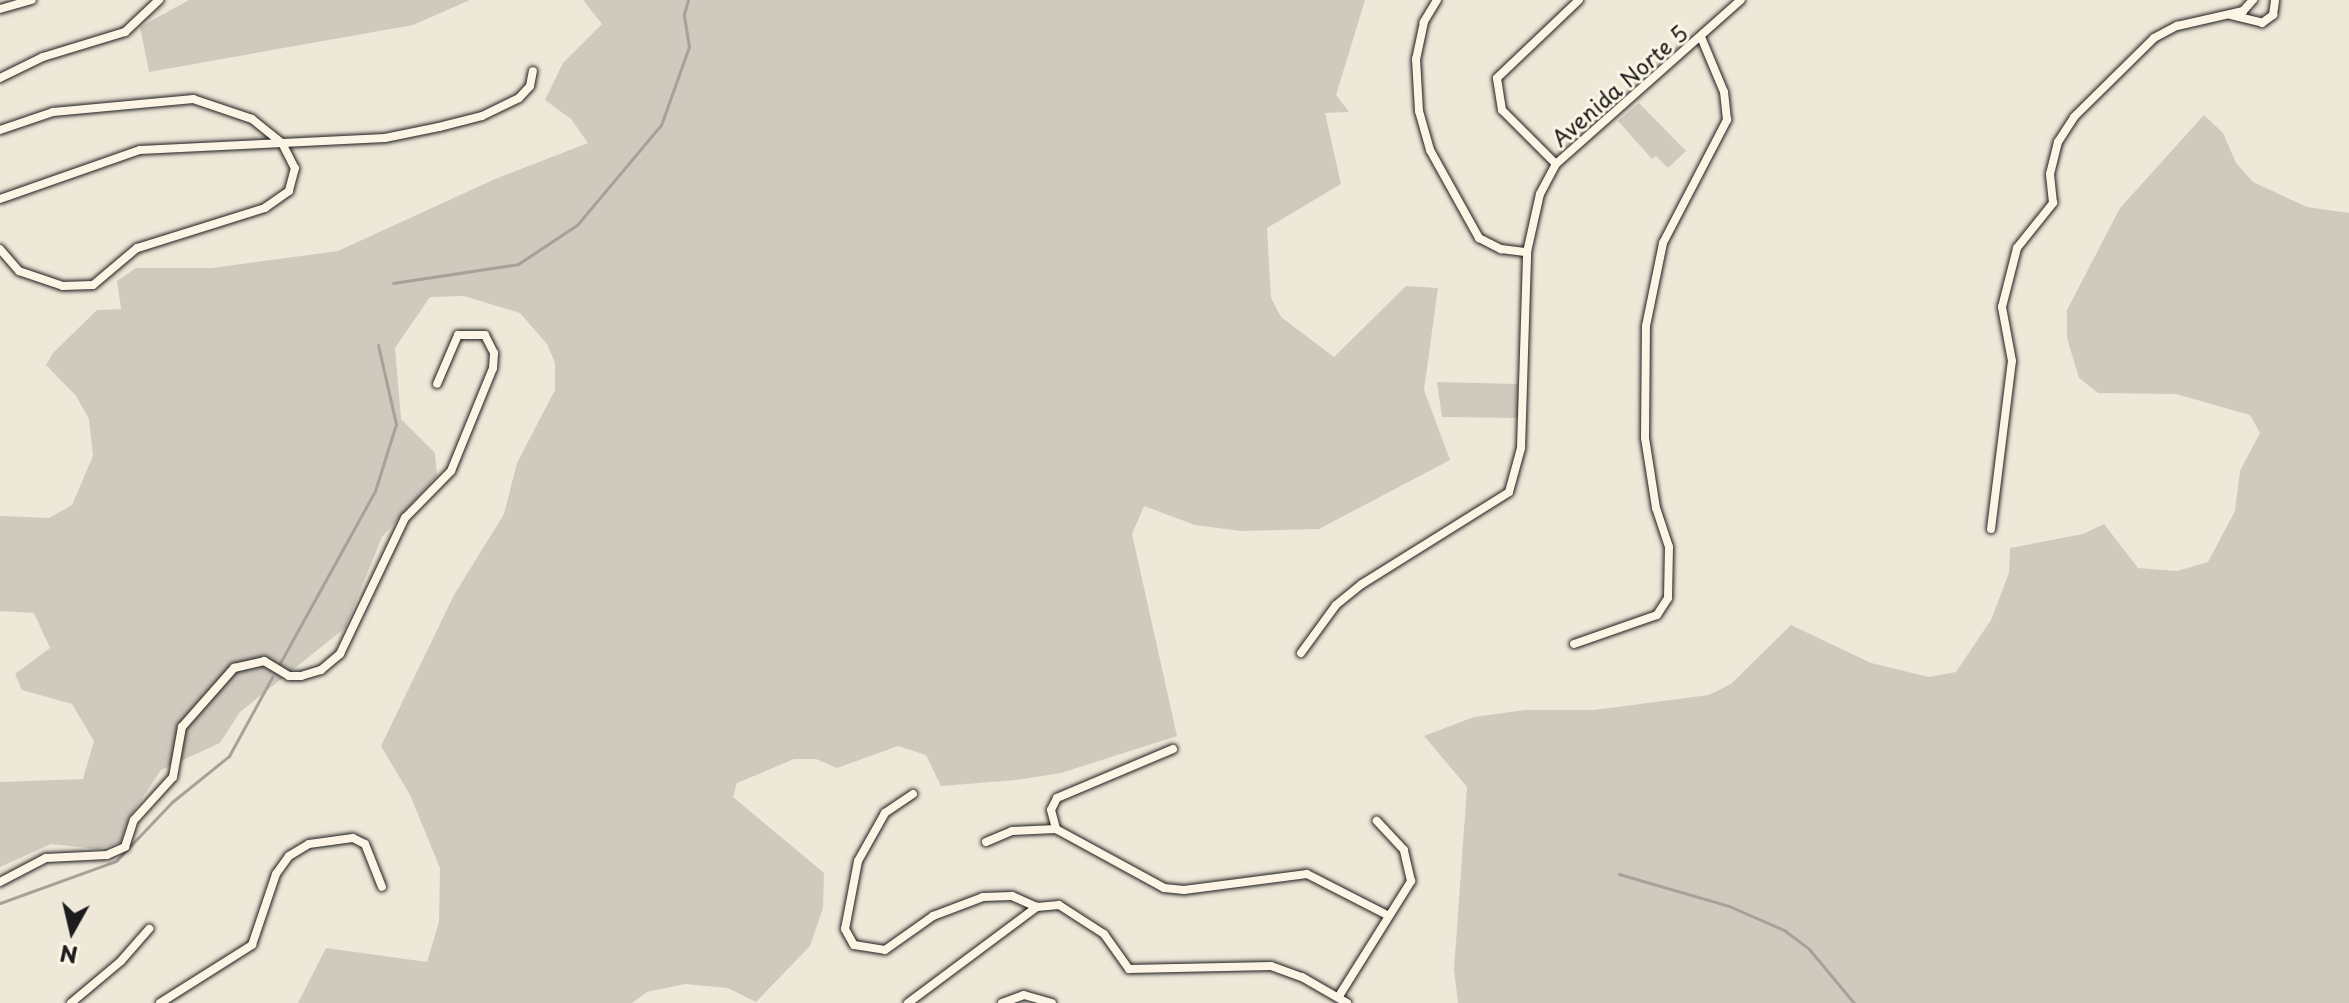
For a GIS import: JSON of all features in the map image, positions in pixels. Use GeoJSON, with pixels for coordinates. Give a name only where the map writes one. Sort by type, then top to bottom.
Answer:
{"type":"FeatureCollection","features":[{"type":"Feature","properties":{"kind":"street"},"geometry":{"type":"LineString","coordinates":[[0,9],[32,0]]}},
{"type":"Feature","properties":{"kind":"street"},"geometry":{"type":"LineString","coordinates":[[1437,0],[1424,22],[1416,59],[1419,111],[1430,150],[1479,238],[1501,249],[1527,252]]}},
{"type":"Feature","properties":{"kind":"street"},"geometry":{"type":"LineString","coordinates":[[1301,653],[1336,605],[1362,584],[1509,492],[1521,448],[1527,252],[1540,194],[1556,164],[1502,110],[1497,78],[1579,0]]}},
{"type":"Feature","properties":{"kind":"street","name":"Avenida Norte 5"},"geometry":{"type":"LineString","coordinates":[[1556,164],[1741,0]]}},
{"type":"Feature","properties":{"kind":"street"},"geometry":{"type":"LineString","coordinates":[[1991,529],[2012,361],[2002,307],[2017,248],[2053,203],[2050,174],[2058,142],[2074,117],[2154,38],[2177,26],[2231,15],[2253,0]]}},
{"type":"Feature","properties":{"kind":"street"},"geometry":{"type":"LineString","coordinates":[[2231,15],[2262,23],[2273,15],[2275,0]]}},
{"type":"Feature","properties":{"kind":"street"},"geometry":{"type":"LineString","coordinates":[[0,78],[43,57],[125,32],[157,1]]}},
{"type":"Feature","properties":{"kind":"street"},"geometry":{"type":"LineString","coordinates":[[1574,644],[1657,615],[1668,598],[1669,547],[1656,508],[1645,438],[1646,326],[1663,243],[1727,120],[1724,92],[1701,37]]}},
{"type":"Feature","properties":{"kind":"street"},"geometry":{"type":"LineString","coordinates":[[0,199],[140,150],[385,138],[482,116],[519,98],[530,86],[533,71]]}},
{"type":"Feature","properties":{"kind":"street"},"geometry":{"type":"LineString","coordinates":[[0,130],[66,110],[193,99],[252,119],[282,143],[295,168],[289,191],[265,208],[137,248],[93,285],[63,286],[19,271],[0,249]]}},
{"type":"Feature","properties":{"kind":"street"},"geometry":{"type":"LineString","coordinates":[[0,882],[46,858],[107,855],[125,847],[140,811],[173,777],[182,727],[234,668],[264,661],[289,676],[301,676],[321,670],[340,654],[405,518],[451,471],[493,368],[494,353],[485,335],[458,335],[437,384]]}},
{"type":"Feature","properties":{"kind":"street"},"geometry":{"type":"LineString","coordinates":[[1056,829],[1051,810],[1057,798],[1173,749]]}},
{"type":"Feature","properties":{"kind":"street"},"geometry":{"type":"LineString","coordinates":[[913,794],[885,813],[858,861],[845,929],[854,945],[885,950],[933,916],[983,897],[1012,896],[1037,907],[1069,907],[1087,919],[1129,969],[1271,966],[1339,996],[1347,1003]]}},
{"type":"Feature","properties":{"kind":"street"},"geometry":{"type":"LineString","coordinates":[[1339,996],[1412,874],[1404,850],[1377,821]]}},
{"type":"Feature","properties":{"kind":"street"},"geometry":{"type":"LineString","coordinates":[[986,842],[1012,831],[1056,829],[1164,888],[1184,890],[1307,874],[1387,915]]}},
{"type":"Feature","properties":{"kind":"street"},"geometry":{"type":"LineString","coordinates":[[160,1003],[252,945],[276,874],[289,856],[309,844],[353,838],[365,844],[382,887]]}},
{"type":"Feature","properties":{"kind":"street"},"geometry":{"type":"LineString","coordinates":[[908,1003],[1037,907]]}},
{"type":"Feature","properties":{"kind":"street"},"geometry":{"type":"LineString","coordinates":[[71,1003],[121,961],[149,929]]}},
{"type":"Feature","properties":{"kind":"street"},"geometry":{"type":"LineString","coordinates":[[1002,1003],[1024,995],[1052,1003]]}},
{"type":"Feature","properties":{"kind":"shaded area"},"geometry":{"type":"Polygon","coordinates":[[[189,0],[470,0],[413,25],[149,72],[140,27],[189,0]]]}},
{"type":"Feature","properties":{"kind":"shaded area"},"geometry":{"type":"Polygon","coordinates":[[[583,0],[1365,0],[1336,95],[1349,112],[1325,113],[1341,184],[1267,228],[1271,298],[1281,317],[1334,357],[1406,286],[1438,288],[1424,390],[1450,460],[1319,529],[1241,531],[1195,525],[1144,506],[1132,534],[1177,736],[1061,773],[1016,780],[941,786],[926,755],[898,746],[837,768],[816,759],[794,759],[737,783],[733,797],[824,873],[823,908],[810,946],[756,1002],[728,988],[685,984],[647,992],[632,1003],[298,1003],[326,948],[427,962],[439,922],[440,868],[410,795],[381,746],[454,595],[504,514],[517,463],[555,390],[555,363],[547,344],[520,313],[464,296],[430,297],[395,348],[401,419],[435,453],[437,476],[382,537],[345,628],[240,712],[220,743],[161,770],[129,818],[121,842],[98,849],[51,844],[0,867],[0,782],[83,779],[94,741],[72,704],[22,690],[15,674],[50,648],[34,613],[0,611],[0,516],[49,518],[72,505],[93,456],[89,419],[76,396],[46,365],[53,353],[97,310],[121,309],[117,281],[136,268],[212,268],[338,251],[495,179],[588,143],[571,119],[545,100],[563,63],[602,24],[583,0]]]}},
{"type":"Feature","properties":{"kind":"shaded area"},"geometry":{"type":"Polygon","coordinates":[[[1639,103],[1686,151],[1668,168],[1656,156],[1652,159],[1618,121],[1639,103]]]}},
{"type":"Feature","properties":{"kind":"shaded area"},"geometry":{"type":"Polygon","coordinates":[[[2204,115],[2223,133],[2236,163],[2253,182],[2307,207],[2349,213],[2349,1003],[1458,1003],[1454,970],[1467,787],[1424,736],[1474,717],[1525,710],[1594,710],[1709,695],[1731,684],[1791,625],[1871,663],[1929,677],[1956,672],[1991,620],[2009,573],[2010,548],[2083,534],[2104,524],[2138,568],[2177,571],[2208,562],[2235,511],[2240,471],[2260,433],[2250,415],[2176,394],[2098,393],[2079,378],[2067,338],[2067,310],[2120,208],[2204,115]]]}},
{"type":"Feature","properties":{"kind":"shaded area"},"geometry":{"type":"Polygon","coordinates":[[[1437,382],[1518,384],[1518,418],[1442,417],[1437,382]]]}},
{"type":"Feature","properties":{"kind":"waterway"},"geometry":{"type":"LineString","coordinates":[[393,283],[518,264],[577,225],[661,125],[689,47],[684,14],[688,0]]}},
{"type":"Feature","properties":{"kind":"waterway"},"geometry":{"type":"LineString","coordinates":[[280,663],[375,491],[396,424],[378,345]]}},
{"type":"Feature","properties":{"kind":"waterway"},"geometry":{"type":"LineString","coordinates":[[0,903],[116,861],[172,802],[229,756],[272,677]]}},
{"type":"Feature","properties":{"kind":"waterway"},"geometry":{"type":"LineString","coordinates":[[1619,874],[1729,906],[1784,930],[1809,949],[1854,1003]]}}]}
